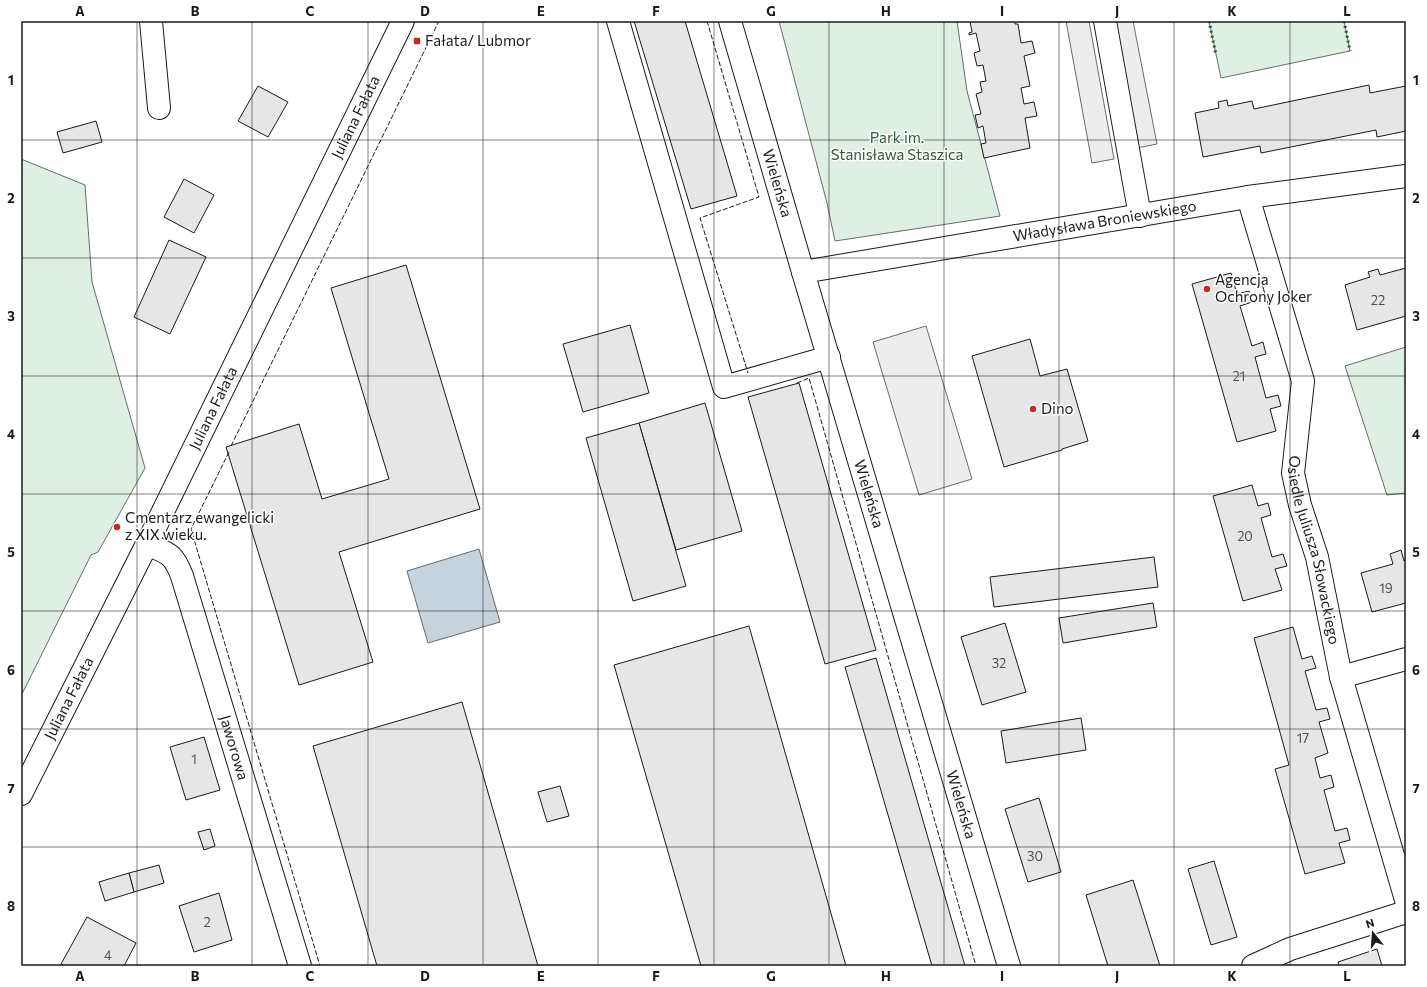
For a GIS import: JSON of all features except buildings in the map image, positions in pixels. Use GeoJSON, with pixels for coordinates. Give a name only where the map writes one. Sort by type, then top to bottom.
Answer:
{"type":"FeatureCollection","features":[{"type":"Feature","properties":{"kind":"street"},"geometry":{"type":"LineString","coordinates":[[152,21],[159,108]]}},
{"type":"Feature","properties":{"kind":"street","name":"Juliana Fałata"},"geometry":{"type":"LineString","coordinates":[[21,794],[147,544],[403,21]]}},
{"type":"Feature","properties":{"kind":"street"},"geometry":{"type":"LineString","coordinates":[[618,21],[724,387],[829,357]]}},
{"type":"Feature","properties":{"kind":"street","name":"Wieleńska"},"geometry":{"type":"LineString","coordinates":[[730,21],[1009,966]]}},
{"type":"Feature","properties":{"kind":"street"},"geometry":{"type":"LineString","coordinates":[[1105,21],[1140,216]]}},
{"type":"Feature","properties":{"kind":"street","name":"Władysława Broniewskiego"},"geometry":{"type":"LineString","coordinates":[[804,272],[1248,197],[1406,176]]}},
{"type":"Feature","properties":{"kind":"street","name":"Osiedle Juliusza Słowackiego"},"geometry":{"type":"LineString","coordinates":[[1248,197],[1303,381],[1293,473],[1300,505],[1317,557],[1340,677],[1406,900]]}},
{"type":"Feature","properties":{"kind":"street","name":"Jaworowa"},"geometry":{"type":"LineString","coordinates":[[147,544],[171,555],[182,576],[300,966]]}},
{"type":"Feature","properties":{"kind":"street"},"geometry":{"type":"LineString","coordinates":[[1340,677],[1406,659]]}},
{"type":"Feature","properties":{"kind":"street"},"geometry":{"type":"LineString","coordinates":[[1253,966],[1290,949],[1406,912]]}},
{"type":"Feature","properties":{"kind":"green space","name":"Park im. Stanisława Staszica"},"geometry":{"type":"Polygon","coordinates":[[[779,21],[957,21],[967,91],[1000,216],[835,241],[827,203],[779,21]]]}},
{"type":"Feature","properties":{"kind":"green space"},"geometry":{"type":"Polygon","coordinates":[[[1209,21],[1344,21],[1350,51],[1221,78],[1209,21]]]}},
{"type":"Feature","properties":{"kind":"green space"},"geometry":{"type":"Polygon","coordinates":[[[21,159],[85,185],[92,282],[145,468],[98,552],[91,555],[21,696],[21,159]]]}},
{"type":"Feature","properties":{"kind":"green space"},"geometry":{"type":"Polygon","coordinates":[[[1406,347],[1406,493],[1387,495],[1345,366],[1406,347]]]}},
{"type":"Feature","properties":{"kind":"shaded area"},"geometry":{"type":"Polygon","coordinates":[[[1066,21],[1089,21],[1114,159],[1092,163],[1066,21]]]}},
{"type":"Feature","properties":{"kind":"shaded area"},"geometry":{"type":"Polygon","coordinates":[[[1113,21],[1133,21],[1157,144],[1137,148],[1113,21]]]}},
{"type":"Feature","properties":{"kind":"shaded area"},"geometry":{"type":"Polygon","coordinates":[[[926,326],[972,479],[919,495],[873,342],[926,326]]]}},
{"type":"Feature","properties":{"kind":"shaded area"},"geometry":{"type":"Polygon","coordinates":[[[479,549],[500,622],[428,643],[407,571],[479,549]]]}},
{"type":"Feature","properties":{"kind":"hedge"},"geometry":{"type":"LineString","coordinates":[[1209,21],[1216,55]]}},
{"type":"Feature","properties":{"kind":"hedge"},"geometry":{"type":"LineString","coordinates":[[1344,21],[1350,51]]}},
{"type":"Feature","properties":{"kind":"fence"},"geometry":{"type":"LineString","coordinates":[[231,446],[439,21]]}},
{"type":"Feature","properties":{"kind":"fence"},"geometry":{"type":"LineString","coordinates":[[707,21],[759,197],[700,218],[748,373]]}},
{"type":"Feature","properties":{"kind":"fence"},"geometry":{"type":"LineString","coordinates":[[797,383],[809,378],[976,966]]}},
{"type":"Feature","properties":{"kind":"fence"},"geometry":{"type":"LineString","coordinates":[[229,452],[191,529],[320,966]]}},
{"type":"Feature","properties":{"kind":"place","name":"Fałata/ Lubmor"},"geometry":{"type":"Point","coordinates":[417,41]}},
{"type":"Feature","properties":{"kind":"place","name":"Agencja Ochrony Joker"},"geometry":{"type":"Point","coordinates":[1207,289]}},
{"type":"Feature","properties":{"kind":"place","name":"Dino"},"geometry":{"type":"Point","coordinates":[1033,409]}},
{"type":"Feature","properties":{"kind":"place","name":"Cmentarz ewangelicki z XIX wieku."},"geometry":{"type":"Point","coordinates":[117,527]}}]}
